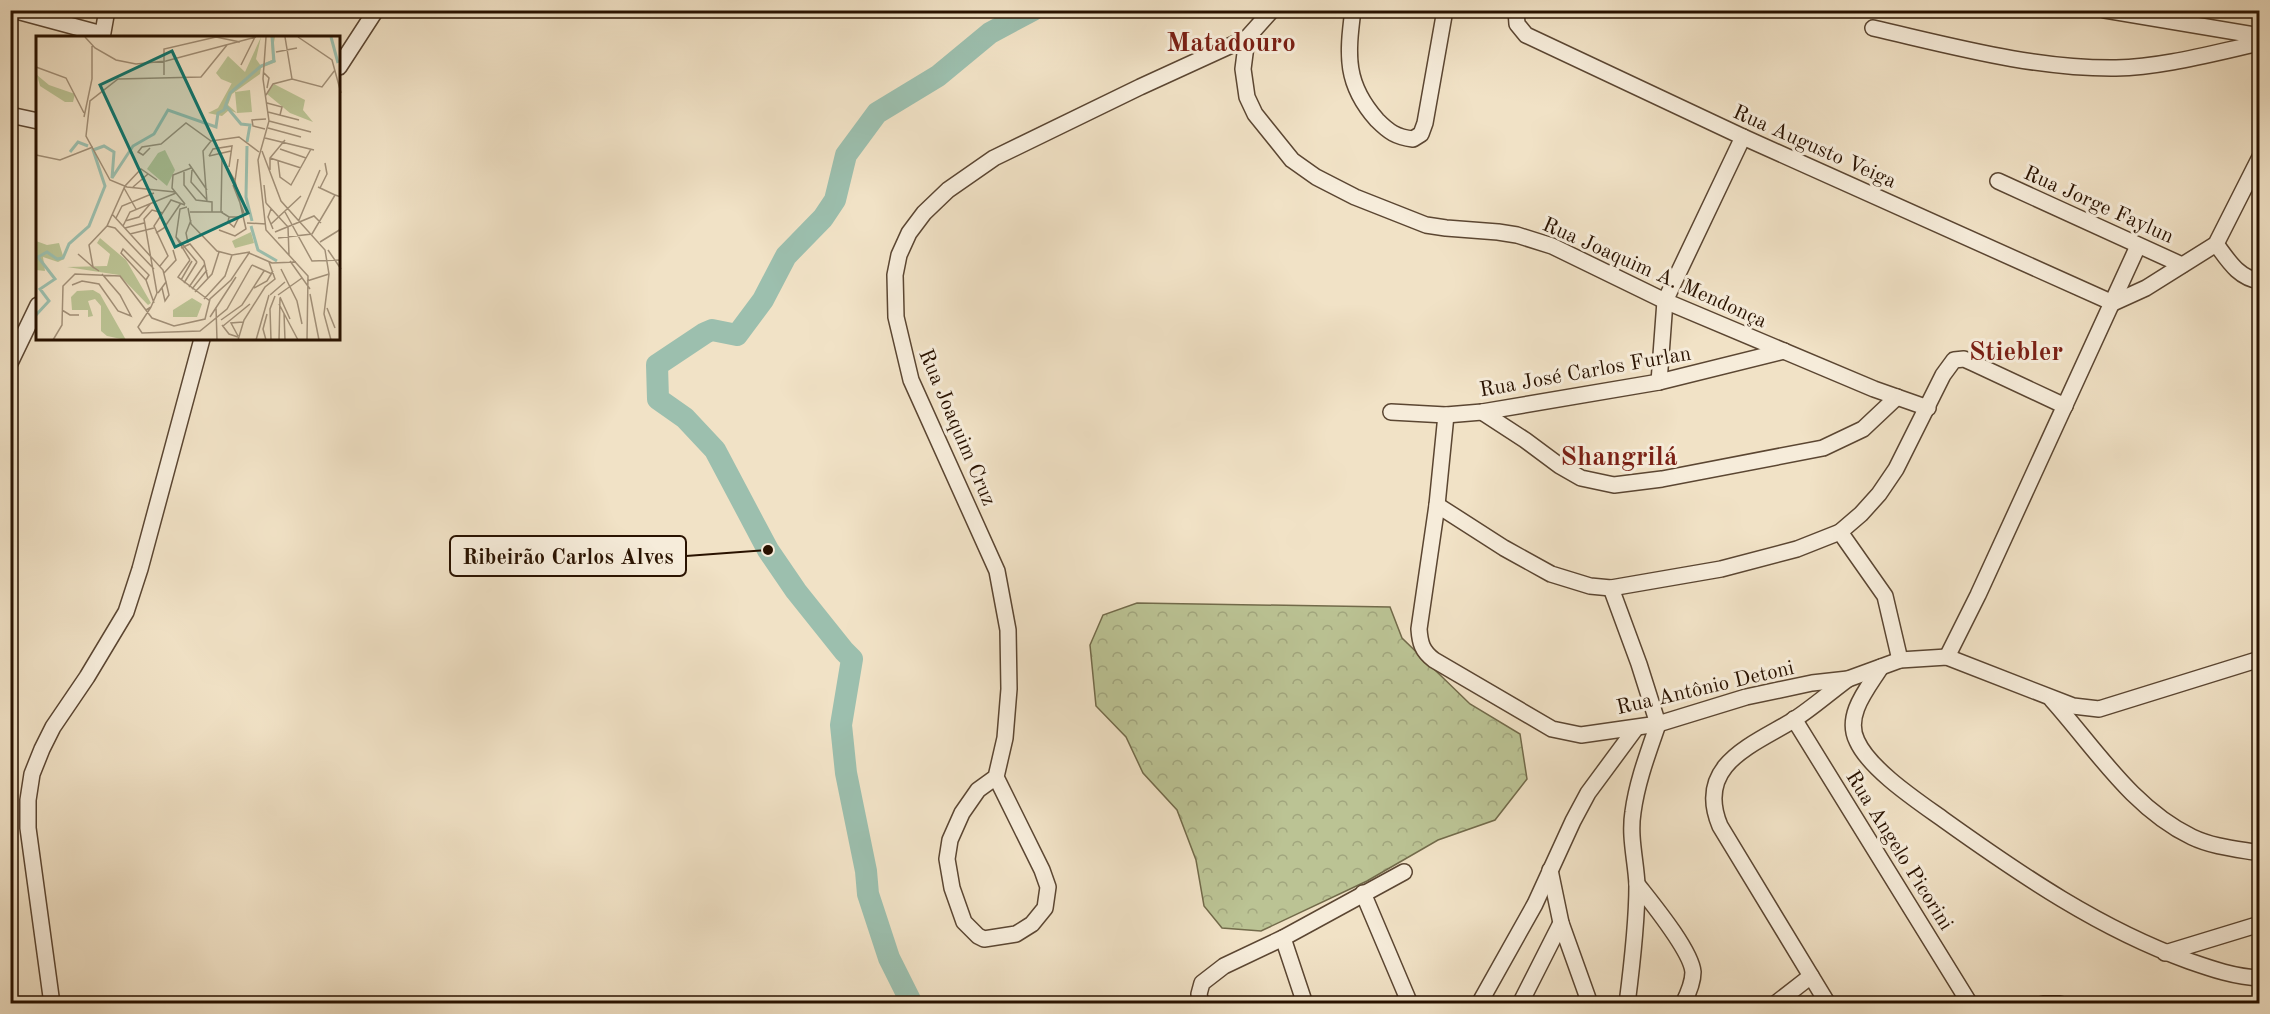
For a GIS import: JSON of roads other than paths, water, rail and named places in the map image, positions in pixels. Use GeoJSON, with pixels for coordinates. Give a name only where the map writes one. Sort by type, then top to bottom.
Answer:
{"type":"FeatureCollection","features":[{"type":"Feature","properties":{"kind":"street"},"geometry":{"type":"LineString","coordinates":[[13,10],[102,36],[107,10]]}},
{"type":"Feature","properties":{"kind":"street"},"geometry":{"type":"LineString","coordinates":[[340,65],[376,10]]}},
{"type":"Feature","properties":{"kind":"street","name":"Rua Joaquim Cruz"},"geometry":{"type":"LineString","coordinates":[[996,777],[1006,729],[1009,690],[1008,630],[997,571],[911,380],[896,317],[895,275],[899,255],[909,233],[924,213],[948,190],[994,158],[1247,38],[1272,10]]}},
{"type":"Feature","properties":{"kind":"street"},"geometry":{"type":"LineString","coordinates":[[1353,10],[1349,59],[1350,75],[1357,91],[1368,110],[1390,133],[1413,139],[1421,134],[1425,123],[1445,10]]}},
{"type":"Feature","properties":{"kind":"street","name":"Rua Augusto Veiga"},"geometry":{"type":"LineString","coordinates":[[1516,10],[1517,24],[1526,35],[1743,137],[2113,303]]}},
{"type":"Feature","properties":{"kind":"street"},"geometry":{"type":"LineString","coordinates":[[2105,10],[2259,36]]}},
{"type":"Feature","properties":{"kind":"street"},"geometry":{"type":"LineString","coordinates":[[1873,28],[2009,57],[2079,67],[2149,66],[2259,43]]}},
{"type":"Feature","properties":{"kind":"street","name":"Rua Joaquim A. Mendonça"},"geometry":{"type":"LineString","coordinates":[[1247,38],[1243,69],[1247,97],[1255,114],[1292,160],[1316,177],[1354,197],[1426,225],[1517,235],[1552,246],[1665,301],[1928,408]]}},
{"type":"Feature","properties":{"kind":"street"},"geometry":{"type":"LineString","coordinates":[[10,116],[36,121]]}},
{"type":"Feature","properties":{"kind":"street"},"geometry":{"type":"LineString","coordinates":[[1659,382],[1665,301],[1743,137]]}},
{"type":"Feature","properties":{"kind":"street"},"geometry":{"type":"LineString","coordinates":[[2113,303],[2146,288],[2216,244],[2259,157]]}},
{"type":"Feature","properties":{"kind":"street","name":"Rua Jorge Faylun"},"geometry":{"type":"LineString","coordinates":[[1998,181],[2182,265]]}},
{"type":"Feature","properties":{"kind":"street"},"geometry":{"type":"LineString","coordinates":[[2216,244],[2234,268],[2244,277],[2259,281]]}},
{"type":"Feature","properties":{"kind":"street"},"geometry":{"type":"LineString","coordinates":[[1947,657],[1978,595],[2139,246]]}},
{"type":"Feature","properties":{"kind":"street"},"geometry":{"type":"LineString","coordinates":[[10,363],[36,309]]}},
{"type":"Feature","properties":{"kind":"street"},"geometry":{"type":"LineString","coordinates":[[52,1004],[28,828],[28,800],[32,774],[53,728],[126,612],[140,569],[202,340]]}},
{"type":"Feature","properties":{"kind":"street","name":"Rua José Carlos Furlan"},"geometry":{"type":"LineString","coordinates":[[1391,412],[1446,415],[1482,412],[1659,382],[1784,351]]}},
{"type":"Feature","properties":{"kind":"street"},"geometry":{"type":"LineString","coordinates":[[1446,415],[1437,505],[1504,548],[1551,574],[1590,586],[1611,588],[1721,569],[1797,549],[1840,532],[1879,494],[1896,469],[1949,364],[1958,358],[2065,406]]}},
{"type":"Feature","properties":{"kind":"street"},"geometry":{"type":"LineString","coordinates":[[1482,412],[1581,478],[1614,485],[1695,474],[1823,448],[1863,429],[1897,397]]}},
{"type":"Feature","properties":{"kind":"street","name":"Rua Antônio Detoni"},"geometry":{"type":"LineString","coordinates":[[1437,505],[1419,629],[1421,644],[1426,654],[1552,729],[1581,735],[1636,728],[1658,724],[1746,697],[1812,683],[1848,679]]}},
{"type":"Feature","properties":{"kind":"street"},"geometry":{"type":"LineString","coordinates":[[1840,532],[1885,596],[1900,660]]}},
{"type":"Feature","properties":{"kind":"street"},"geometry":{"type":"LineString","coordinates":[[1611,588],[1658,724],[1637,790],[1632,814],[1632,841],[1637,884],[1633,963],[1627,1004]]}},
{"type":"Feature","properties":{"kind":"street"},"geometry":{"type":"LineString","coordinates":[[1828,1004],[1720,826],[1715,814],[1713,799],[1721,772],[1731,759],[1748,746],[1794,719],[1848,679],[1900,660],[1947,657],[2073,706],[2099,709],[2259,659]]}},
{"type":"Feature","properties":{"kind":"street"},"geometry":{"type":"LineString","coordinates":[[1881,667],[1861,699],[1854,716],[1856,741],[1889,779],[2014,870],[2094,918],[2165,953],[2211,969],[2259,978]]}},
{"type":"Feature","properties":{"kind":"street"},"geometry":{"type":"LineString","coordinates":[[2049,697],[2118,779],[2170,825],[2194,838],[2224,847],[2259,853]]}},
{"type":"Feature","properties":{"kind":"street","name":"Rua Angelo Picorini"},"geometry":{"type":"LineString","coordinates":[[1794,719],[1970,1004]]}},
{"type":"Feature","properties":{"kind":"street"},"geometry":{"type":"LineString","coordinates":[[1479,1004],[1535,904],[1588,793],[1636,728]]}},
{"type":"Feature","properties":{"kind":"street"},"geometry":{"type":"LineString","coordinates":[[996,777],[1042,870],[1048,887],[1042,914],[1032,924],[1016,934],[984,939],[964,922],[952,888],[947,859],[950,840],[962,813],[978,790],[996,777]]}},
{"type":"Feature","properties":{"kind":"street"},"geometry":{"type":"LineString","coordinates":[[1550,870],[1561,923],[1590,1004]]}},
{"type":"Feature","properties":{"kind":"street"},"geometry":{"type":"LineString","coordinates":[[1200,999],[1206,978],[1224,966],[1283,938],[1404,872]]}},
{"type":"Feature","properties":{"kind":"street"},"geometry":{"type":"LineString","coordinates":[[1637,884],[1660,913],[1690,962],[1692,981],[1683,1004]]}},
{"type":"Feature","properties":{"kind":"street"},"geometry":{"type":"LineString","coordinates":[[1363,893],[1410,1004]]}},
{"type":"Feature","properties":{"kind":"street"},"geometry":{"type":"LineString","coordinates":[[1520,1004],[1561,923]]}},
{"type":"Feature","properties":{"kind":"street"},"geometry":{"type":"LineString","coordinates":[[2165,953],[2259,924]]}},
{"type":"Feature","properties":{"kind":"street"},"geometry":{"type":"LineString","coordinates":[[1283,938],[1305,1004]]}},
{"type":"Feature","properties":{"kind":"street"},"geometry":{"type":"LineString","coordinates":[[1775,1004],[1811,976]]}},
{"type":"Feature","properties":{"kind":"street"},"geometry":{"type":"LineString","coordinates":[[2043,1004],[2060,1004]]}},
{"type":"Feature","properties":{"kind":"waterway"},"geometry":{"type":"LineString","coordinates":[[912,1004],[889,958],[868,894],[866,871],[846,773],[841,725],[852,659],[796,591],[768,550],[715,450],[685,418],[658,399],[657,365],[712,330],[737,335],[763,300],[786,256],[823,218],[835,200],[846,155],[877,113],[938,76],[990,33],[1033,10]]}},
{"type":"Feature","properties":{"kind":"place","name":"Ribeirão Carlos Alves"},"geometry":{"type":"Point","coordinates":[768,550]}},
{"type":"Feature","properties":{"kind":"district","name":"Matadouro"},"geometry":{"type":"Point","coordinates":[1231,42]}},
{"type":"Feature","properties":{"kind":"district","name":"Stiebler"},"geometry":{"type":"Point","coordinates":[2016,351]}},
{"type":"Feature","properties":{"kind":"district","name":"Shangrilá"},"geometry":{"type":"Point","coordinates":[1619,456]}}]}
